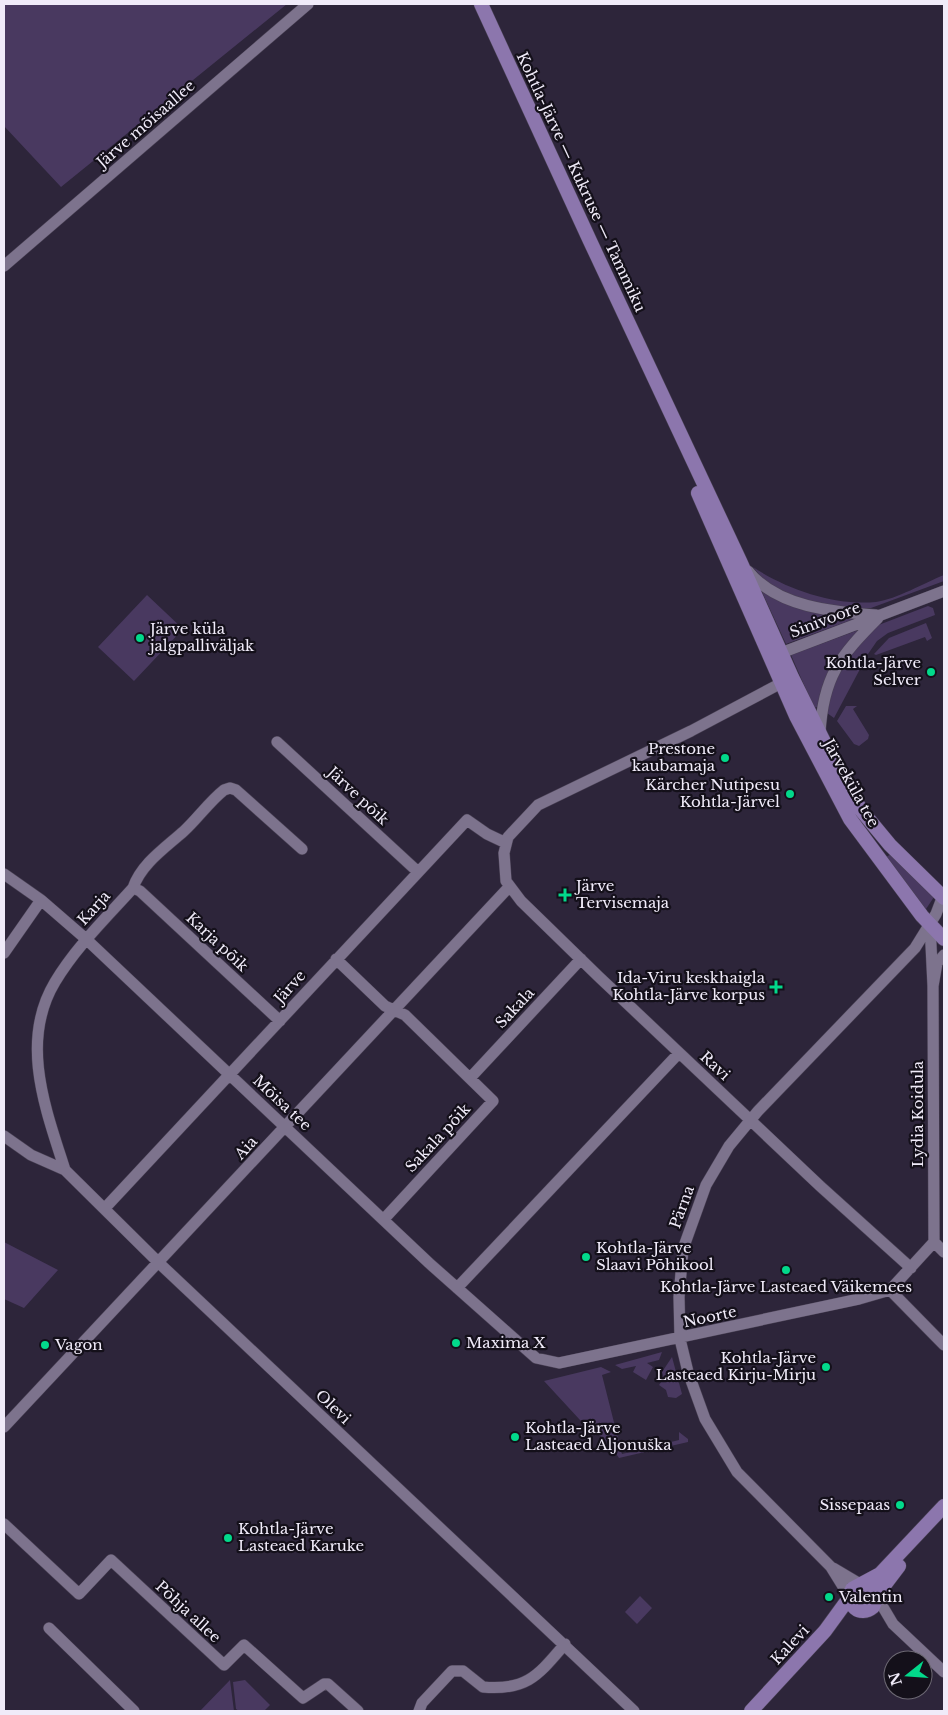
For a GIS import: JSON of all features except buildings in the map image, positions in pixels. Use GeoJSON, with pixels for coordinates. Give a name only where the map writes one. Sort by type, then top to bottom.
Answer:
{"type":"FeatureCollection","features":[{"type":"Feature","properties":{"kind":"main road","name":"Kohtla-Järve — Kukruse — Tammiku"},"geometry":{"type":"LineString","coordinates":[[481,4],[773,636]]}},
{"type":"Feature","properties":{"kind":"main road","name":"Kohtla-Järve — Kukruse — Tammiku"},"geometry":{"type":"LineString","coordinates":[[651,374],[692,479],[756,626]]}},
{"type":"Feature","properties":{"kind":"main road","name":"Järveküla tee"},"geometry":{"type":"LineString","coordinates":[[756,626],[775,655],[850,819],[929,924],[944,938]]}},
{"type":"Feature","properties":{"kind":"main road","name":"Järveküla tee"},"geometry":{"type":"LineString","coordinates":[[773,636],[775,655]]}},
{"type":"Feature","properties":{"kind":"main road","name":"Järveküla tee"},"geometry":{"type":"LineString","coordinates":[[786,680],[820,733],[851,795],[861,810],[890,845],[944,896]]}},
{"type":"Feature","properties":{"kind":"main road","name":"Kalevi"},"geometry":{"type":"LineString","coordinates":[[751,1711],[825,1631],[852,1590],[880,1574],[944,1506]]}},
{"type":"Feature","properties":{"kind":"main road","name":"Kalevi"},"geometry":{"type":"LineString","coordinates":[[761,1711],[846,1621],[874,1607],[877,1596],[912,1550],[944,1515]]}},
{"type":"Feature","properties":{"kind":"main road"},"geometry":{"type":"LineString","coordinates":[[862,1584],[872,1587],[877,1596]]}},
{"type":"Feature","properties":{"kind":"main road"},"geometry":{"type":"LineString","coordinates":[[849,1597],[852,1606],[863,1611]]}},
{"type":"Feature","properties":{"kind":"street","name":"Järve mõisaallee"},"geometry":{"type":"LineString","coordinates":[[4,266],[308,4]]}},
{"type":"Feature","properties":{"kind":"street","name":"Sinivoore"},"geometry":{"type":"LineString","coordinates":[[740,561],[757,582],[779,594],[822,609],[880,615]]}},
{"type":"Feature","properties":{"kind":"street","name":"Sinivoore"},"geometry":{"type":"LineString","coordinates":[[775,655],[944,591]]}},
{"type":"Feature","properties":{"kind":"street","name":"Sinivoore"},"geometry":{"type":"LineString","coordinates":[[820,733],[824,699],[836,665],[853,643],[880,615]]}},
{"type":"Feature","properties":{"kind":"street"},"geometry":{"type":"LineString","coordinates":[[508,884],[504,864],[506,843],[516,827],[545,801],[691,731],[786,680]]}},
{"type":"Feature","properties":{"kind":"street","name":"Järve põik"},"geometry":{"type":"LineString","coordinates":[[277,742],[418,871]]}},
{"type":"Feature","properties":{"kind":"street","name":"Karja"},"geometry":{"type":"LineString","coordinates":[[65,1170],[42,1094],[37,1064],[37,1035],[54,983],[86,939],[132,888],[136,878],[164,846],[184,830],[214,798],[230,788],[247,798],[302,849]]}},
{"type":"Feature","properties":{"kind":"street","name":"Järve"},"geometry":{"type":"LineString","coordinates":[[105,1208],[467,820],[506,843]]}},
{"type":"Feature","properties":{"kind":"street","name":"Mõisa tee"},"geometry":{"type":"LineString","coordinates":[[4,874],[40,900],[86,939],[457,1288],[536,1358]]}},
{"type":"Feature","properties":{"kind":"street","name":"Ravi"},"geometry":{"type":"LineString","coordinates":[[508,884],[580,959],[750,1120],[911,1268]]}},
{"type":"Feature","properties":{"kind":"street","name":"Aia"},"geometry":{"type":"LineString","coordinates":[[4,1427],[286,1127],[508,884]]}},
{"type":"Feature","properties":{"kind":"street","name":"Karja põik"},"geometry":{"type":"LineString","coordinates":[[132,888],[140,891],[280,1021]]}},
{"type":"Feature","properties":{"kind":"street","name":"Pärna"},"geometry":{"type":"LineString","coordinates":[[849,1597],[831,1567],[737,1472],[715,1438],[696,1398],[680,1338],[679,1297],[683,1249],[695,1212],[712,1172],[729,1146],[750,1120],[915,948],[944,896]]}},
{"type":"Feature","properties":{"kind":"street"},"geometry":{"type":"LineString","coordinates":[[4,952],[40,900]]}},
{"type":"Feature","properties":{"kind":"street","name":"Lydia Koidula"},"geometry":{"type":"LineString","coordinates":[[929,924],[934,986],[934,1242]]}},
{"type":"Feature","properties":{"kind":"street","name":"Lydia Koidula"},"geometry":{"type":"LineString","coordinates":[[934,986],[937,963],[944,955]]}},
{"type":"Feature","properties":{"kind":"street"},"geometry":{"type":"LineString","coordinates":[[336,959],[379,1001],[405,1014],[471,1077]]}},
{"type":"Feature","properties":{"kind":"street","name":"Sakala"},"geometry":{"type":"LineString","coordinates":[[471,1077],[580,959]]}},
{"type":"Feature","properties":{"kind":"street"},"geometry":{"type":"LineString","coordinates":[[457,1288],[679,1053]]}},
{"type":"Feature","properties":{"kind":"street","name":"Sakala põik"},"geometry":{"type":"LineString","coordinates":[[384,1220],[493,1101],[471,1077]]}},
{"type":"Feature","properties":{"kind":"street","name":"Olevi"},"geometry":{"type":"LineString","coordinates":[[4,1136],[32,1155],[65,1170],[159,1263],[512,1598],[565,1644],[634,1711]]}},
{"type":"Feature","properties":{"kind":"street"},"geometry":{"type":"LineString","coordinates":[[944,1252],[934,1242],[890,1290],[944,1345]]}},
{"type":"Feature","properties":{"kind":"street","name":"Noorte"},"geometry":{"type":"LineString","coordinates":[[536,1358],[558,1363],[859,1299],[890,1290]]}},
{"type":"Feature","properties":{"kind":"street","name":"Põhja allee"},"geometry":{"type":"LineString","coordinates":[[4,1524],[79,1594],[111,1560],[224,1666],[244,1644],[303,1698],[324,1684],[328,1684],[358,1711]]}},
{"type":"Feature","properties":{"kind":"street","name":"Pärna"},"geometry":{"type":"LineString","coordinates":[[831,1567],[862,1584]]}},
{"type":"Feature","properties":{"kind":"street"},"geometry":{"type":"LineString","coordinates":[[877,1596],[894,1624],[944,1672]]}},
{"type":"Feature","properties":{"kind":"street"},"geometry":{"type":"LineString","coordinates":[[863,1611],[894,1624]]}},
{"type":"Feature","properties":{"kind":"street"},"geometry":{"type":"LineString","coordinates":[[49,1628],[134,1711]]}},
{"type":"Feature","properties":{"kind":"street"},"geometry":{"type":"LineString","coordinates":[[419,1711],[422,1703],[452,1671],[457,1669],[463,1672],[483,1687],[508,1686],[532,1680],[565,1644]]}},
{"type":"Feature","properties":{"kind":"shaded area"},"geometry":{"type":"Polygon","coordinates":[[[4,4],[287,4],[61,187],[4,126],[4,4]]]}},
{"type":"Feature","properties":{"kind":"shaded area"},"geometry":{"type":"Polygon","coordinates":[[[753,567],[796,589],[828,598],[860,603],[893,598],[944,575],[944,581],[871,608],[856,609],[813,603],[769,587],[753,567]]]}},
{"type":"Feature","properties":{"kind":"shaded area"},"geometry":{"type":"Polygon","coordinates":[[[762,592],[770,596],[857,618],[786,644],[762,592]]]}},
{"type":"Feature","properties":{"kind":"shaded area","name":"Järve küla jalgpalliväljak"},"geometry":{"type":"Polygon","coordinates":[[[147,595],[183,629],[134,681],[98,647],[147,595]]]}},
{"type":"Feature","properties":{"kind":"shaded area"},"geometry":{"type":"Polygon","coordinates":[[[928,606],[933,608],[935,615],[888,633],[877,641],[868,654],[834,718],[827,713],[825,709],[839,668],[876,626],[928,606]]]}},
{"type":"Feature","properties":{"kind":"shaded area"},"geometry":{"type":"Polygon","coordinates":[[[926,623],[932,638],[927,641],[925,637],[876,655],[874,654],[889,638],[926,623]]]}},
{"type":"Feature","properties":{"kind":"shaded area"},"geometry":{"type":"Polygon","coordinates":[[[861,629],[821,692],[817,707],[814,708],[791,655],[861,629]]]}},
{"type":"Feature","properties":{"kind":"shaded area"},"geometry":{"type":"Polygon","coordinates":[[[846,706],[857,706],[853,709],[869,735],[868,739],[859,746],[854,744],[837,721],[846,706]]]}},
{"type":"Feature","properties":{"kind":"shaded area"},"geometry":{"type":"Polygon","coordinates":[[[891,854],[934,897],[924,912],[883,859],[891,854]]]}},
{"type":"Feature","properties":{"kind":"shaded area"},"geometry":{"type":"Polygon","coordinates":[[[4,1242],[58,1270],[24,1308],[4,1299],[4,1242]]]}},
{"type":"Feature","properties":{"kind":"shaded area"},"geometry":{"type":"Polygon","coordinates":[[[662,1352],[659,1360],[647,1363],[653,1367],[646,1380],[633,1372],[636,1366],[622,1369],[615,1365],[662,1352]]]}},
{"type":"Feature","properties":{"kind":"shaded area"},"geometry":{"type":"Polygon","coordinates":[[[672,1357],[682,1394],[676,1398],[668,1397],[666,1390],[659,1385],[664,1378],[662,1372],[672,1357]]]}},
{"type":"Feature","properties":{"kind":"shaded area"},"geometry":{"type":"Polygon","coordinates":[[[601,1367],[611,1372],[602,1375],[622,1454],[679,1440],[679,1432],[688,1439],[688,1442],[619,1458],[609,1443],[580,1420],[544,1381],[601,1367]]]}},
{"type":"Feature","properties":{"kind":"shaded area"},"geometry":{"type":"Polygon","coordinates":[[[640,1596],[652,1608],[637,1624],[625,1612],[640,1596]]]}},
{"type":"Feature","properties":{"kind":"shaded area"},"geometry":{"type":"Polygon","coordinates":[[[230,1680],[234,1711],[200,1711],[230,1680]]]}},
{"type":"Feature","properties":{"kind":"shaded area"},"geometry":{"type":"Polygon","coordinates":[[[245,1680],[270,1705],[264,1711],[239,1711],[236,1709],[233,1682],[245,1680]]]}},
{"type":"Feature","properties":{"kind":"place","name":"Järve küla jalgpalliväljak"},"geometry":{"type":"Point","coordinates":[140,638]}},
{"type":"Feature","properties":{"kind":"place","name":"Kohtla-Järve Selver"},"geometry":{"type":"Point","coordinates":[931,672]}},
{"type":"Feature","properties":{"kind":"place","name":"Prestone kaubamaja"},"geometry":{"type":"Point","coordinates":[725,758]}},
{"type":"Feature","properties":{"kind":"place","name":"Kärcher Nutipesu Kohtla-Järvel"},"geometry":{"type":"Point","coordinates":[790,794]}},
{"type":"Feature","properties":{"kind":"place","name":"Järve Tervisemaja"},"geometry":{"type":"Point","coordinates":[565,895]}},
{"type":"Feature","properties":{"kind":"place","name":"Ida-Viru keskhaigla Kohtla-Järve korpus"},"geometry":{"type":"Point","coordinates":[776,987]}},
{"type":"Feature","properties":{"kind":"place","name":"Kohtla-Järve Slaavi Põhikool"},"geometry":{"type":"Point","coordinates":[586,1257]}},
{"type":"Feature","properties":{"kind":"place","name":"Kohtla-Järve Lasteaed Väikemees"},"geometry":{"type":"Point","coordinates":[786,1270]}},
{"type":"Feature","properties":{"kind":"place","name":"Maxima X"},"geometry":{"type":"Point","coordinates":[456,1343]}},
{"type":"Feature","properties":{"kind":"place","name":"Vagon"},"geometry":{"type":"Point","coordinates":[45,1345]}},
{"type":"Feature","properties":{"kind":"place","name":"Kohtla-Järve Lasteaed Kirju-Mirju"},"geometry":{"type":"Point","coordinates":[826,1367]}},
{"type":"Feature","properties":{"kind":"place","name":"Kohtla-Järve Lasteaed Aljonuška"},"geometry":{"type":"Point","coordinates":[515,1437]}},
{"type":"Feature","properties":{"kind":"place","name":"Sissepaas"},"geometry":{"type":"Point","coordinates":[900,1505]}},
{"type":"Feature","properties":{"kind":"place","name":"Kohtla-Järve Lasteaed Karuke"},"geometry":{"type":"Point","coordinates":[228,1538]}},
{"type":"Feature","properties":{"kind":"place","name":"Valentin"},"geometry":{"type":"Point","coordinates":[829,1597]}}]}
